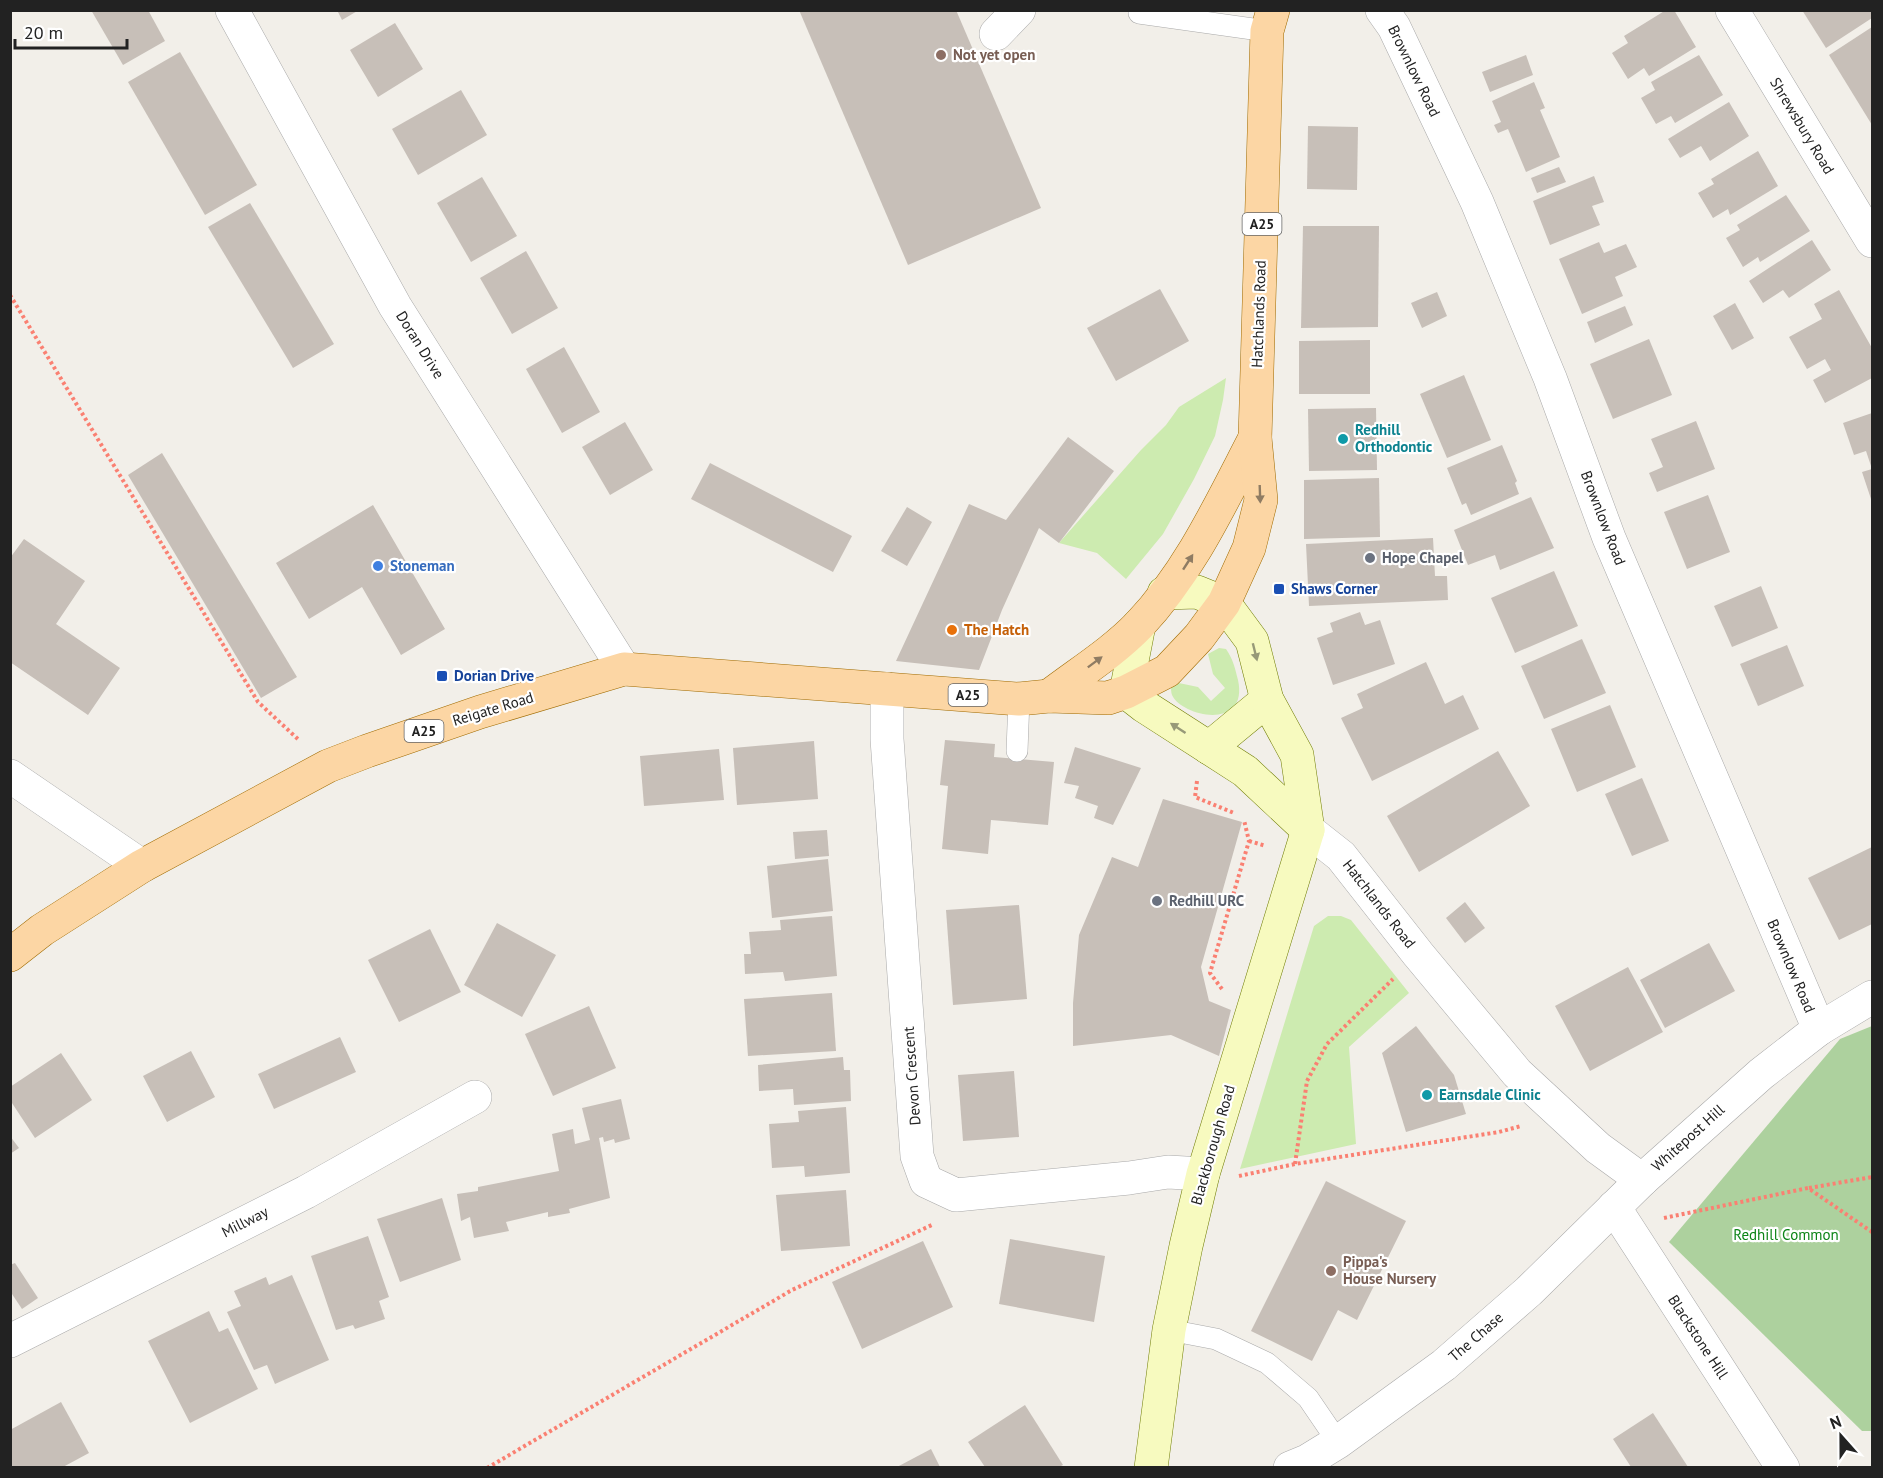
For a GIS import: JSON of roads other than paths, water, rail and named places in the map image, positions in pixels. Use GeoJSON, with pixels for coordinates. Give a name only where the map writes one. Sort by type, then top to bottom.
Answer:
{"type":"FeatureCollection","features":[{"type":"Feature","properties":{"kind":"main road","name":"Hatchlands Road"},"geometry":{"type":"LineString","coordinates":[[887,689],[1034,697],[1108,698],[1126,692],[1167,671],[1199,637],[1224,603],[1250,548],[1261,500],[1255,438],[1270,20]]}},
{"type":"Feature","properties":{"kind":"main road","name":"Hatchlands Road"},"geometry":{"type":"LineString","coordinates":[[1034,697],[1105,654],[1139,625],[1178,576],[1202,540],[1255,438]]}},
{"type":"Feature","properties":{"kind":"main road"},"geometry":{"type":"LineString","coordinates":[[1164,593],[1197,592],[1224,603],[1252,641],[1267,700],[1297,755],[1308,830]]}},
{"type":"Feature","properties":{"kind":"main road","name":"Hatchlands Road"},"geometry":{"type":"LineString","coordinates":[[1126,692],[1139,625]]}},
{"type":"Feature","properties":{"kind":"main road","name":"Reigate Road"},"geometry":{"type":"LineString","coordinates":[[10,955],[42,930],[142,866],[328,766],[480,712],[624,669],[887,689]]}},
{"type":"Feature","properties":{"kind":"main road","name":"Hatchlands Road"},"geometry":{"type":"LineString","coordinates":[[1126,692],[1245,771],[1308,830]]}},
{"type":"Feature","properties":{"kind":"main road"},"geometry":{"type":"LineString","coordinates":[[1209,748],[1267,700]]}},
{"type":"Feature","properties":{"kind":"main road","name":"Blackborough Road"},"geometry":{"type":"LineString","coordinates":[[1151,1467],[1169,1330],[1203,1174],[1308,830]]}},
{"type":"Feature","properties":{"kind":"street","name":"Doran Drive"},"geometry":{"type":"LineString","coordinates":[[232,10],[395,306],[624,669]]}},
{"type":"Feature","properties":{"kind":"street"},"geometry":{"type":"LineString","coordinates":[[996,34],[1019,10]]}},
{"type":"Feature","properties":{"kind":"street","name":"Brownlow Road"},"geometry":{"type":"LineString","coordinates":[[1382,10],[1394,27],[1477,202],[1550,378],[1609,538],[1819,1029]]}},
{"type":"Feature","properties":{"kind":"street","name":"Shrewsbury Road"},"geometry":{"type":"LineString","coordinates":[[1732,10],[1872,240]]}},
{"type":"Feature","properties":{"kind":"street","name":"Devon Crescent"},"geometry":{"type":"LineString","coordinates":[[887,689],[887,739],[917,1156],[926,1181],[956,1194],[1129,1178],[1168,1172],[1203,1174]]}},
{"type":"Feature","properties":{"kind":"street"},"geometry":{"type":"LineString","coordinates":[[10,776],[142,866]]}},
{"type":"Feature","properties":{"kind":"street","name":"Hatchlands Road"},"geometry":{"type":"LineString","coordinates":[[1308,830],[1341,856],[1444,985]]}},
{"type":"Feature","properties":{"kind":"street","name":"Whitepost Hill"},"geometry":{"type":"LineString","coordinates":[[1444,985],[1517,1072],[1598,1148],[1642,1180],[1761,1074],[1819,1029],[1872,997]]}},
{"type":"Feature","properties":{"kind":"street","name":"Millway"},"geometry":{"type":"LineString","coordinates":[[10,1341],[306,1192],[475,1097]]}},
{"type":"Feature","properties":{"kind":"street","name":"The Chase"},"geometry":{"type":"LineString","coordinates":[[1290,1467],[1307,1461],[1338,1442],[1444,1365],[1529,1291],[1622,1218],[1642,1180]]}},
{"type":"Feature","properties":{"kind":"street","name":"Blackstone Hill"},"geometry":{"type":"LineString","coordinates":[[1622,1218],[1783,1467]]}},
{"type":"Feature","properties":{"kind":"lane"},"geometry":{"type":"LineString","coordinates":[[1139,13],[1270,20]]}},
{"type":"Feature","properties":{"kind":"lane"},"geometry":{"type":"LineString","coordinates":[[1017,751],[1034,697]]}},
{"type":"Feature","properties":{"kind":"lane"},"geometry":{"type":"LineString","coordinates":[[1169,1330],[1216,1339],[1267,1363],[1308,1398],[1338,1442]]}},
{"type":"Feature","properties":{"kind":"place","name":"Not yet open"},"geometry":{"type":"Point","coordinates":[941,55]}},
{"type":"Feature","properties":{"kind":"place","name":"Redhill Orthodontic"},"geometry":{"type":"Point","coordinates":[1343,439]}},
{"type":"Feature","properties":{"kind":"place","name":"Hope Chapel"},"geometry":{"type":"Point","coordinates":[1370,558]}},
{"type":"Feature","properties":{"kind":"place","name":"Stoneman"},"geometry":{"type":"Point","coordinates":[378,566]}},
{"type":"Feature","properties":{"kind":"place","name":"Shaws Corner"},"geometry":{"type":"Point","coordinates":[1279,589]}},
{"type":"Feature","properties":{"kind":"place","name":"The Hatch"},"geometry":{"type":"Point","coordinates":[952,630]}},
{"type":"Feature","properties":{"kind":"place","name":"Dorian Drive"},"geometry":{"type":"Point","coordinates":[442,676]}},
{"type":"Feature","properties":{"kind":"place","name":"Redhill URC"},"geometry":{"type":"Point","coordinates":[1157,901]}},
{"type":"Feature","properties":{"kind":"place","name":"Earnsdale Clinic"},"geometry":{"type":"Point","coordinates":[1427,1095]}},
{"type":"Feature","properties":{"kind":"place","name":"Pippa's House Nursery"},"geometry":{"type":"Point","coordinates":[1331,1271]}},
{"type":"Feature","properties":{"kind":"park label","name":"Redhill Common"},"geometry":{"type":"Point","coordinates":[1786,1235]}}]}
